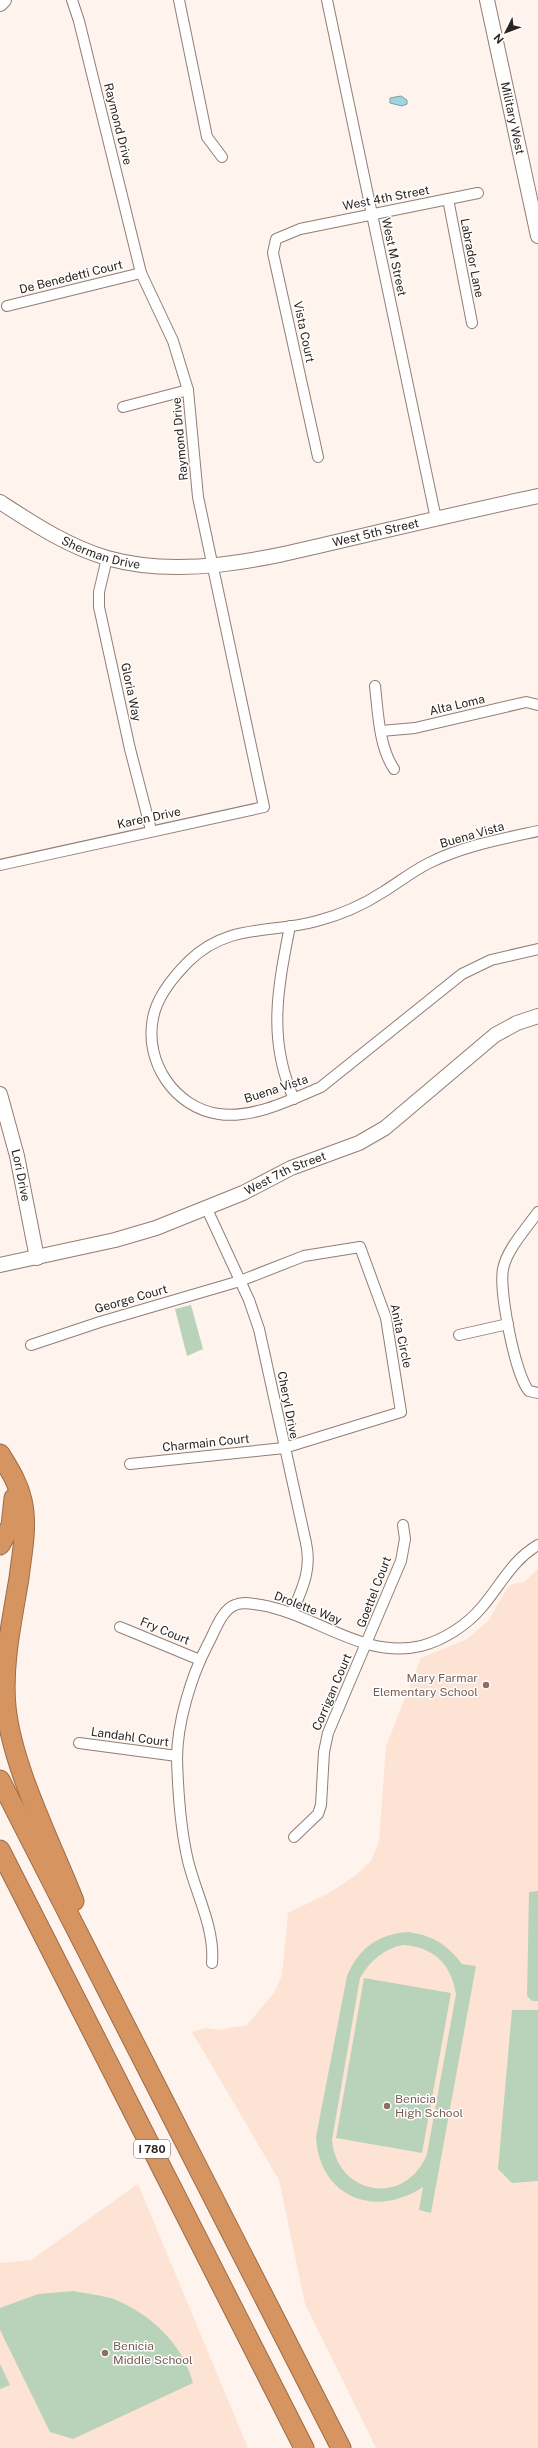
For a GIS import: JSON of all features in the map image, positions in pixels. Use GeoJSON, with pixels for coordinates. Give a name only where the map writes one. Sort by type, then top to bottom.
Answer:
{"type":"FeatureCollection","features":[{"type":"Feature","properties":{"kind":"highway"},"geometry":{"type":"LineString","coordinates":[[0,1545],[10,1526],[13,1511],[13,1490],[4,1460]]}},
{"type":"Feature","properties":{"kind":"highway"},"geometry":{"type":"LineString","coordinates":[[4,1460],[15,1477],[22,1500],[24,1523],[24,1543],[8,1648],[5,1681],[6,1709],[18,1760],[110,1995]]}},
{"type":"Feature","properties":{"kind":"highway","name":"I 780"},"geometry":{"type":"LineString","coordinates":[[0,1780],[341,2448]]}},
{"type":"Feature","properties":{"kind":"highway","name":"I 780"},"geometry":{"type":"LineString","coordinates":[[0,1850],[304,2448]]}},
{"type":"Feature","properties":{"kind":"street"},"geometry":{"type":"LineString","coordinates":[[0,4],[4,0]]}},
{"type":"Feature","properties":{"kind":"street","name":"Raymond Drive"},"geometry":{"type":"LineString","coordinates":[[72,0],[79,21],[141,273],[173,341],[188,390],[193,420],[198,496],[256,767]]}},
{"type":"Feature","properties":{"kind":"street"},"geometry":{"type":"LineString","coordinates":[[179,0],[207,137],[222,157]]}},
{"type":"Feature","properties":{"kind":"street","name":"West M Street"},"geometry":{"type":"LineString","coordinates":[[328,0],[371,214],[436,519]]}},
{"type":"Feature","properties":{"kind":"street","name":"Military West"},"geometry":{"type":"LineString","coordinates":[[487,0],[538,236]]}},
{"type":"Feature","properties":{"kind":"street","name":"West 4th Street"},"geometry":{"type":"LineString","coordinates":[[300,229],[478,193]]}},
{"type":"Feature","properties":{"kind":"street","name":"Labrador Lane"},"geometry":{"type":"LineString","coordinates":[[448,199],[472,323]]}},
{"type":"Feature","properties":{"kind":"street","name":"Vista Court"},"geometry":{"type":"LineString","coordinates":[[300,229],[276,239],[274,253],[318,457]]}},
{"type":"Feature","properties":{"kind":"street","name":"De Benedetti Court"},"geometry":{"type":"LineString","coordinates":[[7,306],[141,273]]}},
{"type":"Feature","properties":{"kind":"street"},"geometry":{"type":"LineString","coordinates":[[123,407],[188,390]]}},
{"type":"Feature","properties":{"kind":"street","name":"West 5th Street"},"geometry":{"type":"LineString","coordinates":[[213,566],[300,550],[538,496]]}},
{"type":"Feature","properties":{"kind":"street","name":"Sherman Drive"},"geometry":{"type":"LineString","coordinates":[[0,502],[54,536],[107,558],[141,564],[213,566]]}},
{"type":"Feature","properties":{"kind":"street","name":"Gloria Way"},"geometry":{"type":"LineString","coordinates":[[107,558],[100,586],[99,607],[130,749],[151,830]]}},
{"type":"Feature","properties":{"kind":"street"},"geometry":{"type":"LineString","coordinates":[[375,686],[382,731],[390,762],[394,769]]}},
{"type":"Feature","properties":{"kind":"street","name":"Alta Loma"},"geometry":{"type":"LineString","coordinates":[[382,731],[415,728],[526,702],[538,704]]}},
{"type":"Feature","properties":{"kind":"street","name":"Karen Drive"},"geometry":{"type":"LineString","coordinates":[[0,865],[151,830],[264,807],[256,767]]}},
{"type":"Feature","properties":{"kind":"street","name":"Buena Vista"},"geometry":{"type":"LineString","coordinates":[[538,832],[451,853],[415,870],[367,902],[317,921],[236,933],[204,949],[181,969],[164,992],[153,1018],[151,1035],[156,1062],[165,1080],[176,1093],[204,1111],[234,1115],[294,1099],[321,1087],[333,1079],[462,974],[491,960],[538,949]]}},
{"type":"Feature","properties":{"kind":"street"},"geometry":{"type":"LineString","coordinates":[[290,926],[278,981],[276,1024],[283,1068],[294,1099]]}},
{"type":"Feature","properties":{"kind":"street","name":"West 7th Street"},"geometry":{"type":"LineString","coordinates":[[0,1265],[115,1240],[156,1228],[243,1192],[291,1168],[359,1143],[386,1128],[495,1035],[517,1023],[538,1016]]}},
{"type":"Feature","properties":{"kind":"street","name":"Lori Drive"},"geometry":{"type":"LineString","coordinates":[[0,1094],[17,1156],[37,1258]]}},
{"type":"Feature","properties":{"kind":"street","name":"Cheryl Drive"},"geometry":{"type":"LineString","coordinates":[[206,1207],[240,1281],[259,1329],[306,1543],[309,1565],[306,1580],[292,1613]]}},
{"type":"Feature","properties":{"kind":"street"},"geometry":{"type":"LineString","coordinates":[[538,1212],[509,1254],[503,1268],[502,1286],[508,1324],[523,1381],[529,1391],[538,1393]]}},
{"type":"Feature","properties":{"kind":"street","name":"Anita Circle"},"geometry":{"type":"LineString","coordinates":[[240,1281],[304,1256],[360,1247],[386,1318],[401,1412],[284,1448]]}},
{"type":"Feature","properties":{"kind":"street","name":"George Court"},"geometry":{"type":"LineString","coordinates":[[30,1345],[100,1322],[240,1281]]}},
{"type":"Feature","properties":{"kind":"street"},"geometry":{"type":"LineString","coordinates":[[459,1335],[508,1324]]}},
{"type":"Feature","properties":{"kind":"street","name":"Charmain Court"},"geometry":{"type":"LineString","coordinates":[[130,1464],[284,1448]]}},
{"type":"Feature","properties":{"kind":"street","name":"Goettel Court"},"geometry":{"type":"LineString","coordinates":[[367,1643],[401,1561],[405,1540],[403,1525]]}},
{"type":"Feature","properties":{"kind":"street","name":"Drolette Way"},"geometry":{"type":"LineString","coordinates":[[212,1963],[214,1945],[188,1860],[182,1829],[177,1756],[184,1707],[200,1660],[227,1610],[236,1604],[248,1603],[274,1607],[292,1613],[355,1641],[393,1649],[409,1648],[444,1637],[474,1617],[510,1568],[538,1545]]}},
{"type":"Feature","properties":{"kind":"street","name":"Fry Court"},"geometry":{"type":"LineString","coordinates":[[120,1627],[200,1660]]}},
{"type":"Feature","properties":{"kind":"street","name":"Corrigan Court"},"geometry":{"type":"LineString","coordinates":[[294,1837],[318,1814],[321,1805],[324,1752],[328,1733],[367,1643]]}},
{"type":"Feature","properties":{"kind":"street","name":"Landahl Court"},"geometry":{"type":"LineString","coordinates":[[78,1743],[177,1756]]}},
{"type":"Feature","properties":{"kind":"shaded area","name":"Benicia High School"},"geometry":{"type":"Polygon","coordinates":[[[538,1569],[538,2448],[376,2448],[305,2304],[279,2180],[192,2032],[206,2028],[218,2030],[247,2025],[274,1993],[282,1975],[288,1913],[329,1893],[356,1875],[371,1861],[379,1841],[386,1746],[421,1658],[467,1639],[488,1621],[507,1588],[512,1584],[524,1582],[538,1569]]]}},
{"type":"Feature","properties":{"kind":"shaded area","name":"Benicia Middle School"},"geometry":{"type":"Polygon","coordinates":[[[138,2184],[248,2448],[0,2448],[0,2263],[31,2260],[138,2184]]]}},
{"type":"Feature","properties":{"kind":"green space"},"geometry":{"type":"Polygon","coordinates":[[[191,1305],[203,1349],[187,1356],[175,1309],[191,1305]]]}},
{"type":"Feature","properties":{"kind":"green space"},"geometry":{"type":"Polygon","coordinates":[[[538,1891],[538,2001],[532,2001],[527,1996],[529,1892],[538,1891]]]}},
{"type":"Feature","properties":{"kind":"green space"},"geometry":{"type":"Polygon","coordinates":[[[397,1933],[417,1933],[432,1938],[451,1951],[462,1964],[476,1966],[431,2213],[419,2210],[423,2187],[405,2196],[386,2201],[369,2201],[353,2196],[339,2188],[327,2175],[319,2158],[316,2137],[347,1976],[357,1958],[364,1950],[379,1939],[397,1933]],[[403,1945],[389,1949],[368,1966],[360,1978],[332,2140],[337,2159],[346,2173],[359,2183],[374,2188],[389,2188],[404,2182],[417,2171],[427,2154],[456,1994],[454,1983],[450,1974],[439,1959],[432,1953],[414,1946],[403,1945]]]}},
{"type":"Feature","properties":{"kind":"green space"},"geometry":{"type":"Polygon","coordinates":[[[364,1978],[451,1993],[422,2153],[336,2138],[364,1978]]]}},
{"type":"Feature","properties":{"kind":"green space"},"geometry":{"type":"Polygon","coordinates":[[[512,2010],[538,2010],[538,2181],[512,2183],[498,2169],[512,2010]]]}},
{"type":"Feature","properties":{"kind":"green space"},"geometry":{"type":"Polygon","coordinates":[[[74,2291],[116,2300],[129,2306],[154,2323],[174,2344],[182,2356],[193,2383],[73,2439],[50,2432],[0,2330],[0,2308],[38,2294],[74,2291]]]}},
{"type":"Feature","properties":{"kind":"green space"},"geometry":{"type":"Polygon","coordinates":[[[0,2364],[10,2385],[0,2389],[0,2364]]]}},
{"type":"Feature","properties":{"kind":"water"},"geometry":{"type":"Polygon","coordinates":[[[401,96],[407,100],[407,104],[402,106],[390,103],[390,98],[401,96]]]}},
{"type":"Feature","properties":{"kind":"place","name":"Mary Farmar Elementary School"},"geometry":{"type":"Point","coordinates":[486,1685]}},
{"type":"Feature","properties":{"kind":"place","name":"Benicia High School"},"geometry":{"type":"Point","coordinates":[387,2106]}},
{"type":"Feature","properties":{"kind":"place","name":"Benicia Middle School"},"geometry":{"type":"Point","coordinates":[105,2353]}}]}
